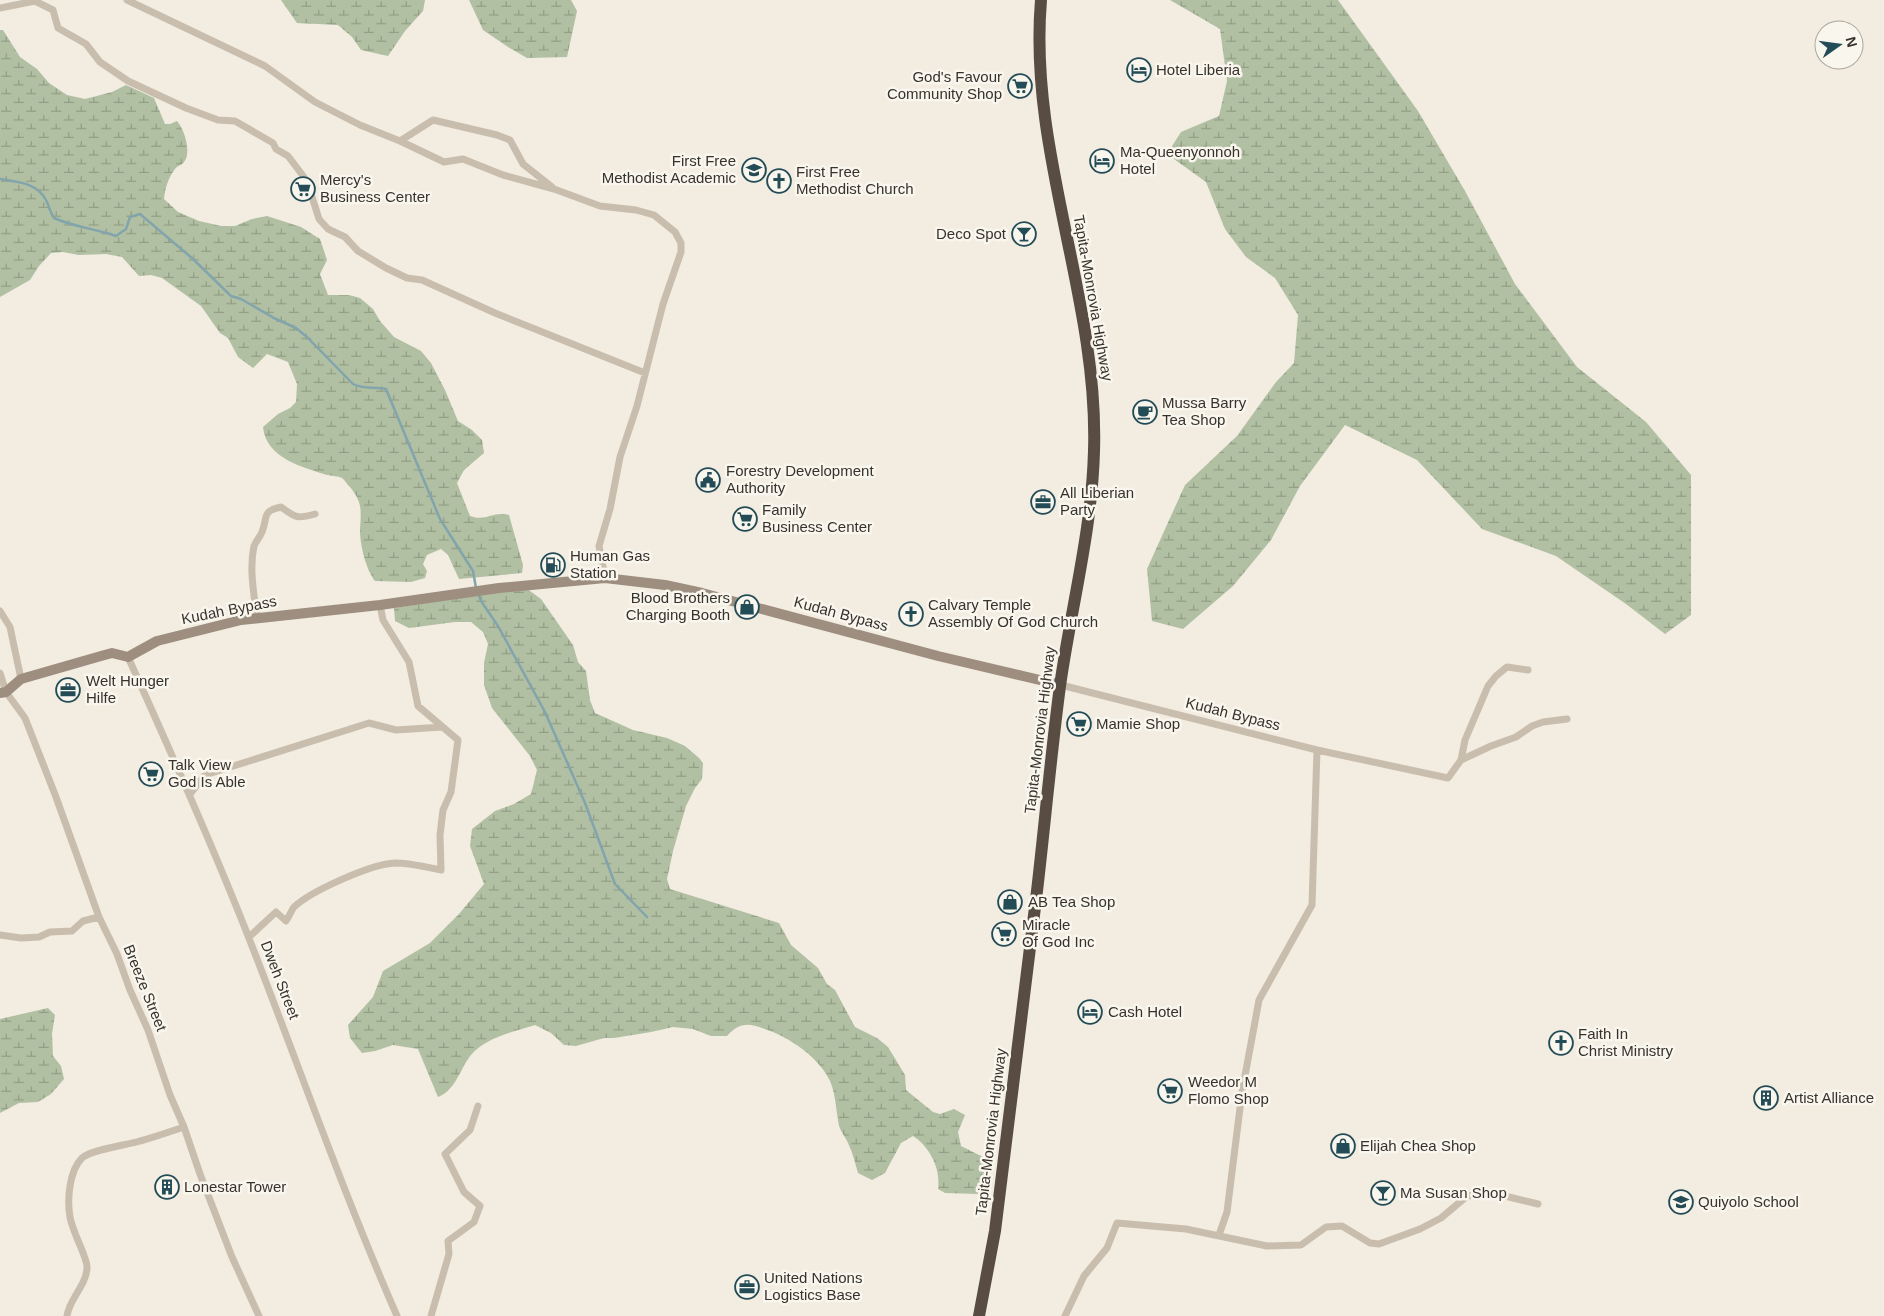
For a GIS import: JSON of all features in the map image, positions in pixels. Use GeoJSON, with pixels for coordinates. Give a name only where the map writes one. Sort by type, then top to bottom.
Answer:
{"type":"FeatureCollection","features":[{"type":"Feature","properties":{"kind":"highway","name":"Tapita-Monrovia Highway"},"geometry":{"type":"LineString","coordinates":[[979,1316],[995,1231],[1008,1136],[1060,685],[1090,500],[1094,450],[1093,386],[1084,325],[1048,143],[1040,51],[1041,0]]}},
{"type":"Feature","properties":{"kind":"street"},"geometry":{"type":"LineString","coordinates":[[127,0],[265,66],[315,102],[360,125],[444,162],[463,159],[503,175],[554,189],[600,206],[636,210],[654,215],[675,232],[681,243],[681,252],[662,304],[637,406],[620,457],[610,509],[600,546],[605,578]]}},
{"type":"Feature","properties":{"kind":"street"},"geometry":{"type":"LineString","coordinates":[[0,8],[35,1],[53,10],[58,28],[86,44],[100,62],[128,81],[186,108],[218,120],[235,121],[273,143],[276,148],[288,156],[307,181],[319,219],[328,229],[345,237],[358,251],[386,268],[407,278],[422,280],[495,313],[645,373]]}},
{"type":"Feature","properties":{"kind":"street"},"geometry":{"type":"LineString","coordinates":[[400,141],[433,120],[497,135],[510,140],[523,164],[554,189]]}},
{"type":"Feature","properties":{"kind":"street"},"geometry":{"type":"LineString","coordinates":[[257,617],[253,588],[253,564],[255,544],[263,532],[264,518],[272,509],[281,507],[295,517],[300,518],[315,514]]}},
{"type":"Feature","properties":{"kind":"street","name":"Kudah Bypass"},"geometry":{"type":"LineString","coordinates":[[128,657],[157,641],[257,617],[380,604],[480,590],[605,578],[665,585],[711,595],[938,656],[1317,750],[1448,778],[1461,760]]}},
{"type":"Feature","properties":{"kind":"street"},"geometry":{"type":"LineString","coordinates":[[249,937],[276,912],[286,921],[293,908],[310,896],[343,880],[375,868],[394,863],[441,870],[440,835],[443,810],[450,792],[458,740],[418,706],[409,662],[383,620],[380,604]]}},
{"type":"Feature","properties":{"kind":"street"},"geometry":{"type":"LineString","coordinates":[[0,611],[10,627],[21,679]]}},
{"type":"Feature","properties":{"kind":"street"},"geometry":{"type":"LineString","coordinates":[[3,692],[21,679],[112,653],[128,657]]}},
{"type":"Feature","properties":{"kind":"street","name":"Dweh Street"},"geometry":{"type":"LineString","coordinates":[[128,657],[190,794],[249,937],[373,1262],[397,1316]]}},
{"type":"Feature","properties":{"kind":"street"},"geometry":{"type":"LineString","coordinates":[[1461,760],[1465,740],[1488,686],[1496,676],[1507,668],[1528,670]]}},
{"type":"Feature","properties":{"kind":"street","name":"Breeze Street"},"geometry":{"type":"LineString","coordinates":[[0,673],[3,692],[25,718],[56,797],[99,917],[117,954],[130,990],[148,1030],[170,1096],[184,1127],[232,1257],[259,1316]]}},
{"type":"Feature","properties":{"kind":"street"},"geometry":{"type":"LineString","coordinates":[[1461,760],[1516,737],[1532,726],[1543,722],[1567,719]]}},
{"type":"Feature","properties":{"kind":"street"},"geometry":{"type":"LineString","coordinates":[[190,794],[205,775],[369,723],[396,730],[442,727]]}},
{"type":"Feature","properties":{"kind":"street"},"geometry":{"type":"LineString","coordinates":[[1219,1235],[1227,1212],[1242,1092],[1259,1000],[1312,904],[1317,750]]}},
{"type":"Feature","properties":{"kind":"street"},"geometry":{"type":"LineString","coordinates":[[0,935],[22,938],[38,937],[50,932],[72,931],[84,921],[99,917]]}},
{"type":"Feature","properties":{"kind":"street"},"geometry":{"type":"LineString","coordinates":[[431,1316],[449,1254],[448,1241],[474,1222],[480,1206],[464,1192],[445,1154],[470,1130],[478,1106]]}},
{"type":"Feature","properties":{"kind":"street"},"geometry":{"type":"LineString","coordinates":[[67,1316],[77,1290],[84,1280],[88,1266],[74,1233],[70,1216],[70,1182],[75,1168],[82,1158],[91,1153],[140,1141],[184,1127]]}},
{"type":"Feature","properties":{"kind":"street"},"geometry":{"type":"LineString","coordinates":[[1065,1316],[1084,1276],[1107,1248],[1117,1223],[1186,1229],[1267,1246],[1301,1245],[1326,1227],[1342,1226],[1370,1243],[1379,1244],[1441,1218],[1466,1197],[1484,1191],[1538,1204]]}},
{"type":"Feature","properties":{"kind":"green space"},"geometry":{"type":"Polygon","coordinates":[[[281,0],[425,0],[423,11],[405,31],[388,56],[361,50],[352,37],[338,25],[297,23],[281,0]]]}},
{"type":"Feature","properties":{"kind":"green space"},"geometry":{"type":"Polygon","coordinates":[[[469,0],[571,0],[577,11],[567,57],[527,58],[508,47],[483,30],[469,0]]]}},
{"type":"Feature","properties":{"kind":"green space"},"geometry":{"type":"Polygon","coordinates":[[[1170,0],[1338,0],[1418,111],[1465,191],[1515,284],[1577,367],[1646,422],[1691,475],[1691,615],[1665,634],[1626,604],[1556,556],[1482,529],[1417,460],[1345,425],[1300,486],[1271,540],[1233,586],[1183,629],[1152,621],[1147,569],[1185,485],[1237,436],[1276,382],[1294,363],[1298,315],[1275,278],[1246,257],[1225,229],[1206,182],[1167,154],[1181,132],[1219,116],[1227,81],[1220,29],[1170,0]]]}},
{"type":"Feature","properties":{"kind":"green space"},"geometry":{"type":"Polygon","coordinates":[[[0,30],[3,30],[20,57],[37,69],[49,83],[67,95],[85,99],[112,92],[126,85],[154,98],[165,124],[177,121],[182,129],[187,147],[186,158],[170,176],[164,199],[178,212],[199,221],[221,226],[235,226],[252,219],[267,216],[301,227],[320,239],[327,260],[320,274],[328,295],[349,295],[360,298],[373,309],[380,321],[394,337],[421,351],[431,363],[458,421],[472,430],[482,440],[484,453],[464,470],[457,483],[470,516],[481,518],[498,514],[509,515],[523,565],[522,573],[459,579],[448,555],[441,549],[427,555],[423,564],[427,571],[425,578],[411,582],[375,581],[366,564],[362,550],[360,536],[361,512],[357,498],[350,487],[342,478],[327,475],[287,460],[278,454],[266,438],[263,427],[296,402],[297,384],[288,362],[267,354],[253,368],[238,357],[228,338],[220,333],[201,306],[162,278],[151,275],[139,276],[122,257],[106,254],[51,253],[30,280],[0,297],[0,30]]]}},
{"type":"Feature","properties":{"kind":"green space"},"geometry":{"type":"Polygon","coordinates":[[[526,588],[541,599],[573,645],[578,662],[586,671],[590,700],[595,713],[633,730],[667,738],[685,746],[703,763],[702,779],[686,806],[673,851],[667,879],[670,889],[779,923],[791,945],[818,968],[827,984],[835,990],[855,1027],[877,1038],[888,1047],[905,1075],[906,1090],[933,1112],[940,1114],[954,1109],[965,1115],[958,1132],[961,1146],[983,1157],[986,1166],[986,1181],[979,1194],[945,1193],[938,1189],[938,1174],[933,1159],[924,1146],[913,1136],[901,1143],[885,1173],[872,1180],[858,1173],[850,1147],[839,1126],[834,1092],[825,1072],[811,1056],[784,1037],[754,1026],[740,1026],[727,1036],[711,1036],[693,1029],[673,1027],[614,1038],[604,1038],[576,1046],[564,1045],[551,1033],[535,1025],[497,1037],[483,1044],[467,1060],[451,1088],[438,1097],[418,1049],[393,1045],[362,1053],[350,1038],[348,1025],[373,997],[383,971],[430,943],[459,914],[484,884],[470,846],[472,829],[495,811],[514,804],[531,794],[537,770],[530,756],[492,708],[484,685],[484,663],[488,644],[483,632],[471,622],[455,622],[409,628],[395,621],[394,608],[526,588]]]}},
{"type":"Feature","properties":{"kind":"green space"},"geometry":{"type":"Polygon","coordinates":[[[48,1008],[55,1015],[52,1034],[53,1056],[61,1066],[64,1079],[51,1094],[38,1102],[19,1103],[0,1113],[0,1019],[48,1008]]]}},
{"type":"Feature","properties":{"kind":"waterway"},"geometry":{"type":"LineString","coordinates":[[0,179],[32,186],[42,194],[54,218],[69,224],[116,236],[126,229],[130,217],[140,214],[193,259],[231,296],[241,299],[296,328],[353,384],[361,387],[386,389],[440,519],[473,571],[476,588]]}},
{"type":"Feature","properties":{"kind":"waterway"},"geometry":{"type":"LineString","coordinates":[[478,593],[545,712],[585,803],[615,884],[647,917]]}},
{"type":"Feature","properties":{"kind":"place","name":"Hotel Liberia"},"geometry":{"type":"Point","coordinates":[1139,70]}},
{"type":"Feature","properties":{"kind":"place","name":"God's Favour Community Shop"},"geometry":{"type":"Point","coordinates":[1020,86]}},
{"type":"Feature","properties":{"kind":"place","name":"Ma-Queenyonnoh Hotel"},"geometry":{"type":"Point","coordinates":[1102,161]}},
{"type":"Feature","properties":{"kind":"place","name":"First Free Methodist Academic"},"geometry":{"type":"Point","coordinates":[754,170]}},
{"type":"Feature","properties":{"kind":"place","name":"First Free Methodist Church"},"geometry":{"type":"Point","coordinates":[779,181]}},
{"type":"Feature","properties":{"kind":"place","name":"Mercy's Business Center"},"geometry":{"type":"Point","coordinates":[303,189]}},
{"type":"Feature","properties":{"kind":"place","name":"Deco Spot"},"geometry":{"type":"Point","coordinates":[1024,234]}},
{"type":"Feature","properties":{"kind":"place","name":"Mussa Barry Tea Shop"},"geometry":{"type":"Point","coordinates":[1145,412]}},
{"type":"Feature","properties":{"kind":"place","name":"Forestry Development Authority"},"geometry":{"type":"Point","coordinates":[708,480]}},
{"type":"Feature","properties":{"kind":"place","name":"All Liberian Party"},"geometry":{"type":"Point","coordinates":[1043,502]}},
{"type":"Feature","properties":{"kind":"place","name":"Family Business Center"},"geometry":{"type":"Point","coordinates":[745,519]}},
{"type":"Feature","properties":{"kind":"place","name":"Human Gas Station"},"geometry":{"type":"Point","coordinates":[553,565]}},
{"type":"Feature","properties":{"kind":"place","name":"Blood Brothers Charging Booth"},"geometry":{"type":"Point","coordinates":[747,607]}},
{"type":"Feature","properties":{"kind":"place","name":"Calvary Temple Assembly Of God Church"},"geometry":{"type":"Point","coordinates":[911,614]}},
{"type":"Feature","properties":{"kind":"place","name":"Welt Hunger Hilfe"},"geometry":{"type":"Point","coordinates":[68,690]}},
{"type":"Feature","properties":{"kind":"place","name":"Mamie Shop"},"geometry":{"type":"Point","coordinates":[1079,724]}},
{"type":"Feature","properties":{"kind":"place","name":"Talk View God Is Able"},"geometry":{"type":"Point","coordinates":[151,774]}},
{"type":"Feature","properties":{"kind":"place","name":"AB Tea Shop"},"geometry":{"type":"Point","coordinates":[1010,902]}},
{"type":"Feature","properties":{"kind":"place","name":"Miracle Of God Inc"},"geometry":{"type":"Point","coordinates":[1004,934]}},
{"type":"Feature","properties":{"kind":"place","name":"Cash Hotel"},"geometry":{"type":"Point","coordinates":[1090,1012]}},
{"type":"Feature","properties":{"kind":"place","name":"Faith In Christ Ministry"},"geometry":{"type":"Point","coordinates":[1561,1043]}},
{"type":"Feature","properties":{"kind":"place","name":"Weedor M Flomo Shop"},"geometry":{"type":"Point","coordinates":[1170,1091]}},
{"type":"Feature","properties":{"kind":"place","name":"Artist Alliance"},"geometry":{"type":"Point","coordinates":[1766,1098]}},
{"type":"Feature","properties":{"kind":"place","name":"Elijah Chea Shop"},"geometry":{"type":"Point","coordinates":[1343,1146]}},
{"type":"Feature","properties":{"kind":"place","name":"Lonestar Tower"},"geometry":{"type":"Point","coordinates":[167,1187]}},
{"type":"Feature","properties":{"kind":"place","name":"Ma Susan Shop"},"geometry":{"type":"Point","coordinates":[1383,1193]}},
{"type":"Feature","properties":{"kind":"place","name":"Quiyolo School"},"geometry":{"type":"Point","coordinates":[1681,1202]}},
{"type":"Feature","properties":{"kind":"place","name":"United Nations Logistics Base"},"geometry":{"type":"Point","coordinates":[747,1287]}}]}
